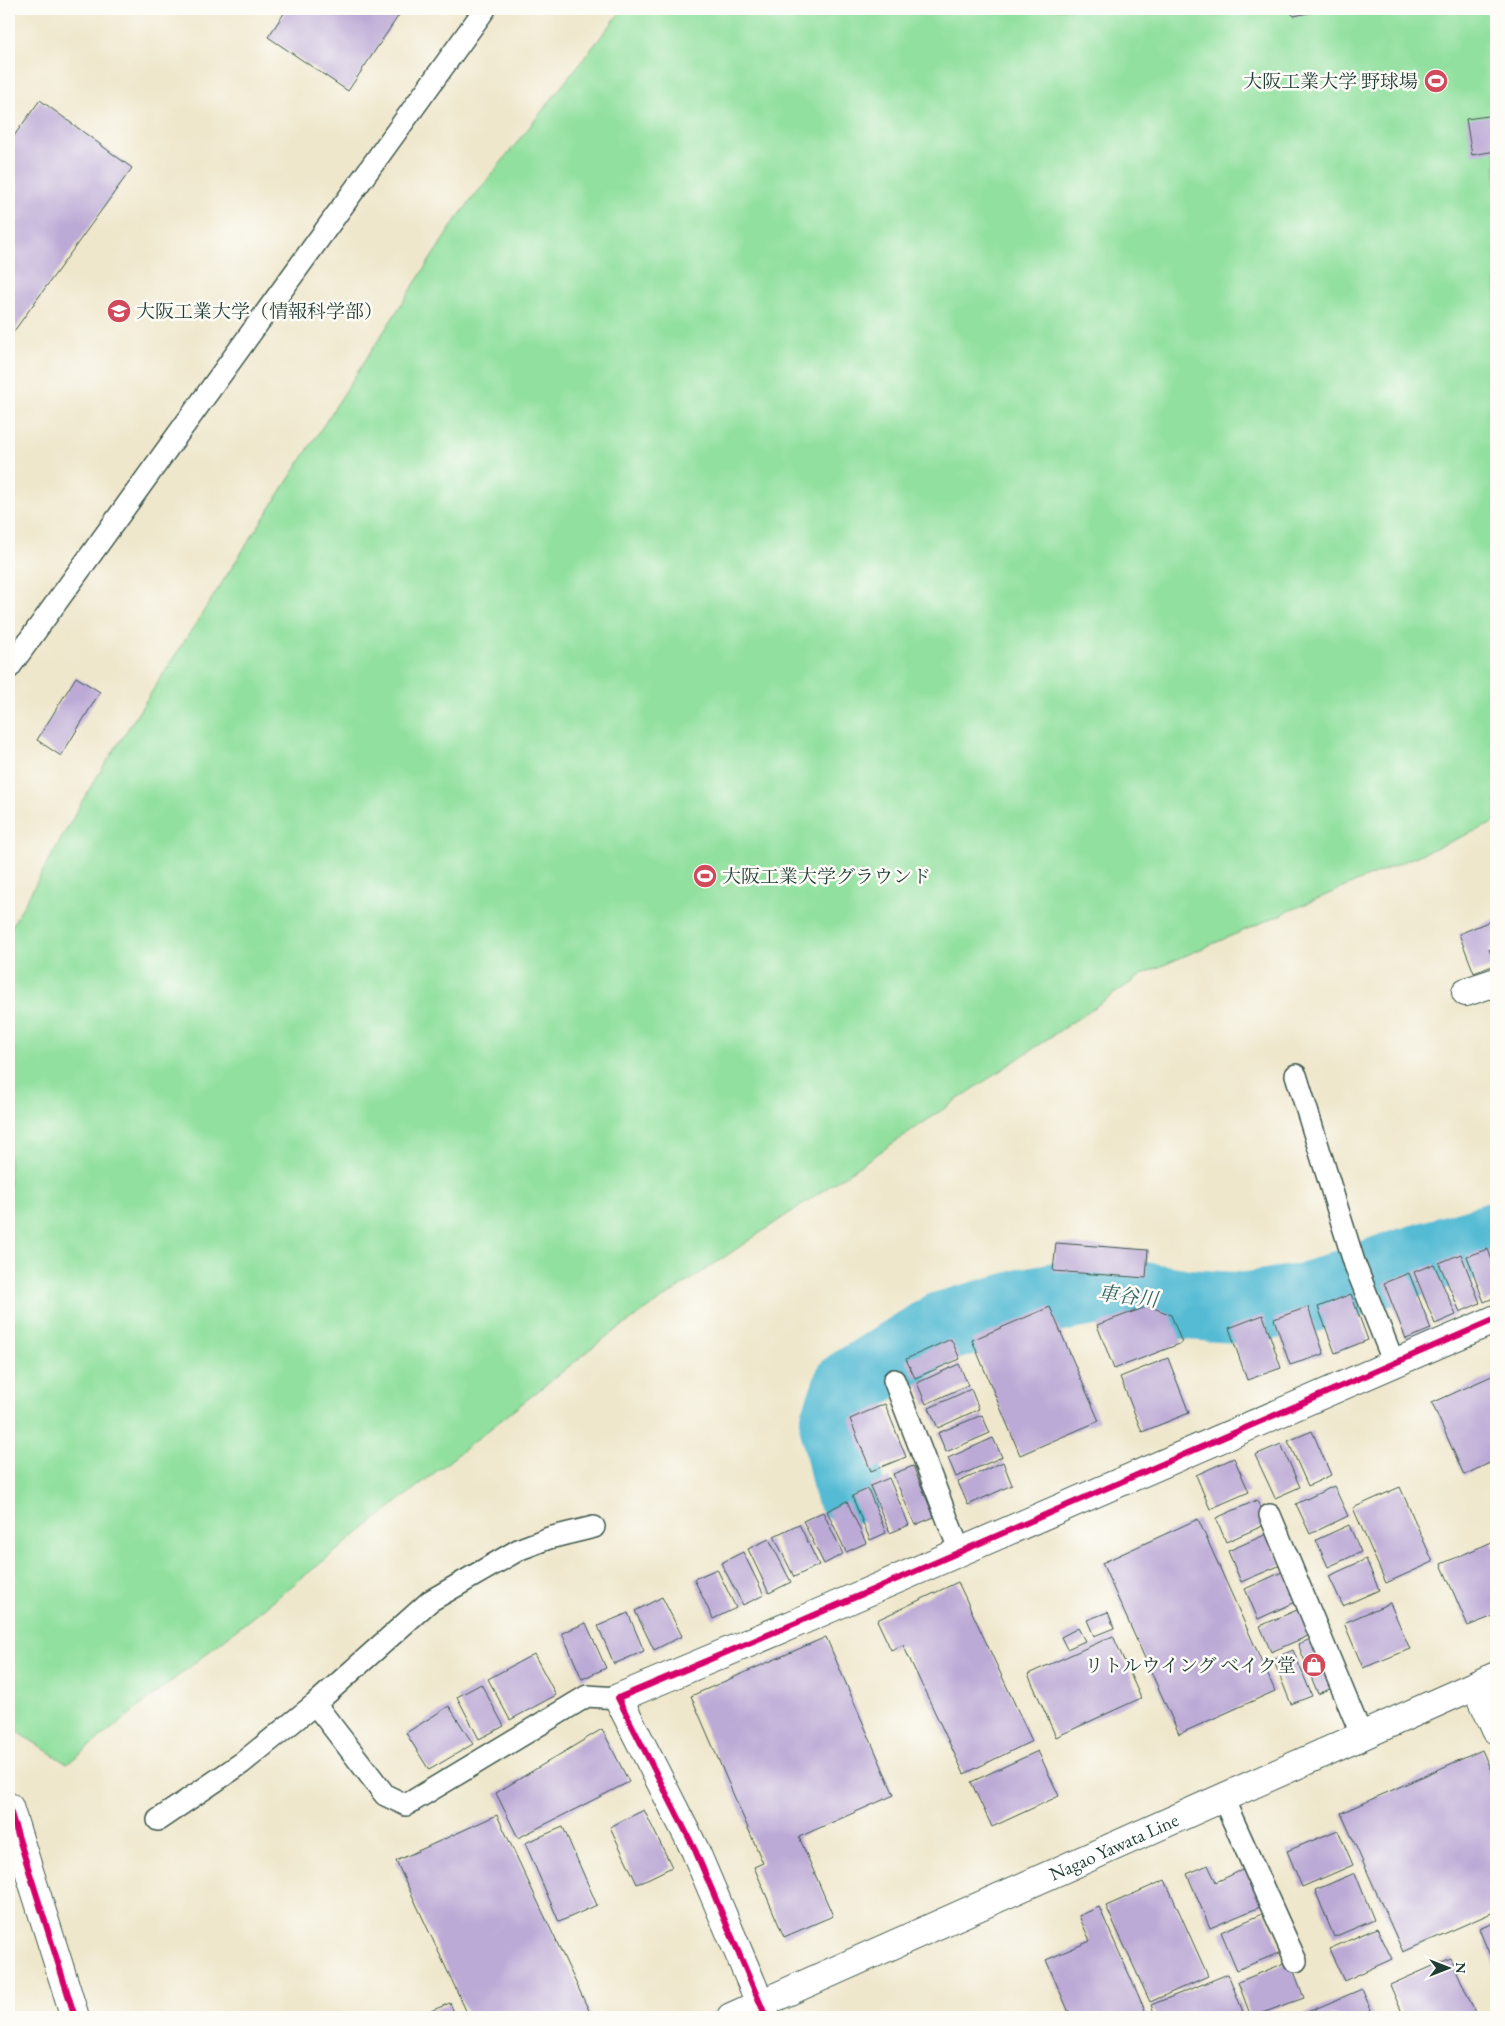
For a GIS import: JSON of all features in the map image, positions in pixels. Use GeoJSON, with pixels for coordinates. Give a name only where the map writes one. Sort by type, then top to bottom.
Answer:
{"type":"FeatureCollection","features":[{"type":"Feature","properties":{"kind":"street"},"geometry":{"type":"LineString","coordinates":[[1466,992],[1496,982]]}},
{"type":"Feature","properties":{"kind":"street"},"geometry":{"type":"LineString","coordinates":[[763,2011],[695,1850],[618,1698],[1496,1319]]}},
{"type":"Feature","properties":{"kind":"street"},"geometry":{"type":"LineString","coordinates":[[1486,1680],[1496,1730]]}},
{"type":"Feature","properties":{"kind":"street","name":"Nagao Yawata Line"},"geometry":{"type":"LineString","coordinates":[[731,2017],[763,2011],[1222,1796],[1486,1680]]}},
{"type":"Feature","properties":{"kind":"street"},"geometry":{"type":"LineString","coordinates":[[9,1807],[75,2017]]}},
{"type":"Feature","properties":{"kind":"lane"},"geometry":{"type":"LineString","coordinates":[[9,668],[485,9]]}},
{"type":"Feature","properties":{"kind":"lane"},"geometry":{"type":"LineString","coordinates":[[1296,1075],[1355,1265],[1394,1363]]}},
{"type":"Feature","properties":{"kind":"lane"},"geometry":{"type":"LineString","coordinates":[[894,1380],[960,1552]]}},
{"type":"Feature","properties":{"kind":"lane"},"geometry":{"type":"LineString","coordinates":[[1270,1515],[1361,1734]]}},
{"type":"Feature","properties":{"kind":"lane"},"geometry":{"type":"LineString","coordinates":[[158,1820],[236,1768],[315,1704],[430,1601],[520,1549],[549,1538],[594,1526]]}},
{"type":"Feature","properties":{"kind":"lane"},"geometry":{"type":"LineString","coordinates":[[315,1704],[385,1795],[406,1805],[587,1696],[618,1698]]}},
{"type":"Feature","properties":{"kind":"lane"},"geometry":{"type":"LineString","coordinates":[[1222,1796],[1296,1961]]}},
{"type":"Feature","properties":{"kind":"green space","name":"大阪工業大学グラウンド"},"geometry":{"type":"Polygon","coordinates":[[[623,9],[1496,9],[1496,822],[1145,973],[606,1337],[67,1764],[9,1726],[9,931],[91,786],[457,218],[623,9]]]}},
{"type":"Feature","properties":{"kind":"building"},"geometry":{"type":"Polygon","coordinates":[[[287,9],[403,9],[348,91],[268,37],[287,9]]]}},
{"type":"Feature","properties":{"kind":"building"},"geometry":{"type":"Polygon","coordinates":[[[1287,9],[1317,9],[1318,11],[1294,16],[1287,9]]]}},
{"type":"Feature","properties":{"kind":"building"},"geometry":{"type":"Polygon","coordinates":[[[40,100],[132,168],[9,338],[9,138],[11,140],[40,100]]]}},
{"type":"Feature","properties":{"kind":"building"},"geometry":{"type":"Polygon","coordinates":[[[1496,115],[1496,151],[1472,155],[1466,119],[1496,115]]]}},
{"type":"Feature","properties":{"kind":"building"},"geometry":{"type":"Polygon","coordinates":[[[76,677],[100,692],[61,756],[37,740],[76,677]]]}},
{"type":"Feature","properties":{"kind":"building"},"geometry":{"type":"Polygon","coordinates":[[[1495,919],[1496,946],[1489,949],[1495,965],[1474,973],[1459,934],[1495,919]]]}},
{"type":"Feature","properties":{"kind":"building"},"geometry":{"type":"Polygon","coordinates":[[[1056,1243],[1148,1250],[1146,1278],[1053,1271],[1056,1243]]]}},
{"type":"Feature","properties":{"kind":"building"},"geometry":{"type":"Polygon","coordinates":[[[1488,1249],[1496,1271],[1496,1297],[1484,1302],[1467,1256],[1488,1249]]]}},
{"type":"Feature","properties":{"kind":"building"},"geometry":{"type":"Polygon","coordinates":[[[1461,1254],[1480,1303],[1460,1312],[1439,1263],[1461,1254]]]}},
{"type":"Feature","properties":{"kind":"building"},"geometry":{"type":"Polygon","coordinates":[[[1434,1264],[1456,1315],[1435,1324],[1414,1272],[1434,1264]]]}},
{"type":"Feature","properties":{"kind":"building"},"geometry":{"type":"Polygon","coordinates":[[[1409,1273],[1431,1329],[1406,1339],[1384,1283],[1409,1273]]]}},
{"type":"Feature","properties":{"kind":"building"},"geometry":{"type":"Polygon","coordinates":[[[1351,1294],[1368,1340],[1335,1353],[1318,1307],[1351,1294]]]}},
{"type":"Feature","properties":{"kind":"building"},"geometry":{"type":"Polygon","coordinates":[[[1149,1306],[1171,1315],[1182,1343],[1114,1369],[1097,1325],[1149,1306]]]}},
{"type":"Feature","properties":{"kind":"building"},"geometry":{"type":"Polygon","coordinates":[[[1050,1307],[1099,1421],[1020,1455],[972,1340],[1050,1307]]]}},
{"type":"Feature","properties":{"kind":"building"},"geometry":{"type":"Polygon","coordinates":[[[1308,1307],[1324,1354],[1290,1365],[1274,1319],[1308,1307]]]}},
{"type":"Feature","properties":{"kind":"building"},"geometry":{"type":"Polygon","coordinates":[[[1263,1315],[1281,1368],[1247,1380],[1229,1328],[1263,1315]]]}},
{"type":"Feature","properties":{"kind":"building"},"geometry":{"type":"Polygon","coordinates":[[[951,1339],[960,1359],[915,1378],[906,1359],[951,1339]]]}},
{"type":"Feature","properties":{"kind":"building"},"geometry":{"type":"Polygon","coordinates":[[[1168,1358],[1189,1413],[1142,1432],[1120,1377],[1168,1358]]]}},
{"type":"Feature","properties":{"kind":"building"},"geometry":{"type":"Polygon","coordinates":[[[959,1364],[968,1385],[926,1404],[917,1383],[959,1364]]]}},
{"type":"Feature","properties":{"kind":"building"},"geometry":{"type":"Polygon","coordinates":[[[1496,1374],[1496,1460],[1464,1475],[1432,1403],[1496,1374]]]}},
{"type":"Feature","properties":{"kind":"building"},"geometry":{"type":"Polygon","coordinates":[[[971,1389],[979,1409],[938,1428],[929,1408],[971,1389]]]}},
{"type":"Feature","properties":{"kind":"building"},"geometry":{"type":"Polygon","coordinates":[[[885,1404],[906,1457],[871,1471],[850,1419],[885,1404]]]}},
{"type":"Feature","properties":{"kind":"building"},"geometry":{"type":"Polygon","coordinates":[[[982,1415],[990,1433],[946,1452],[938,1433],[982,1415]]]}},
{"type":"Feature","properties":{"kind":"building"},"geometry":{"type":"Polygon","coordinates":[[[1312,1431],[1331,1475],[1308,1486],[1288,1441],[1312,1431]]]}},
{"type":"Feature","properties":{"kind":"building"},"geometry":{"type":"Polygon","coordinates":[[[993,1438],[1002,1457],[956,1477],[948,1458],[993,1438]]]}},
{"type":"Feature","properties":{"kind":"building"},"geometry":{"type":"Polygon","coordinates":[[[1281,1444],[1300,1487],[1275,1498],[1255,1455],[1281,1444]]]}},
{"type":"Feature","properties":{"kind":"building"},"geometry":{"type":"Polygon","coordinates":[[[1234,1458],[1249,1492],[1210,1509],[1196,1475],[1234,1458]]]}},
{"type":"Feature","properties":{"kind":"building"},"geometry":{"type":"Polygon","coordinates":[[[1003,1462],[1012,1485],[968,1505],[958,1482],[1003,1462]]]}},
{"type":"Feature","properties":{"kind":"building"},"geometry":{"type":"Polygon","coordinates":[[[913,1466],[934,1517],[915,1525],[893,1474],[913,1466]]]}},
{"type":"Feature","properties":{"kind":"building"},"geometry":{"type":"Polygon","coordinates":[[[889,1478],[909,1525],[890,1533],[870,1486],[889,1478]]]}},
{"type":"Feature","properties":{"kind":"building"},"geometry":{"type":"Polygon","coordinates":[[[1334,1486],[1348,1516],[1310,1534],[1296,1504],[1334,1486]]]}},
{"type":"Feature","properties":{"kind":"building"},"geometry":{"type":"Polygon","coordinates":[[[1400,1487],[1433,1562],[1386,1583],[1353,1508],[1400,1487]]]}},
{"type":"Feature","properties":{"kind":"building"},"geometry":{"type":"Polygon","coordinates":[[[868,1489],[886,1533],[870,1540],[852,1496],[868,1489]]]}},
{"type":"Feature","properties":{"kind":"building"},"geometry":{"type":"Polygon","coordinates":[[[1257,1500],[1267,1524],[1226,1542],[1216,1518],[1257,1500]]]}},
{"type":"Feature","properties":{"kind":"building"},"geometry":{"type":"Polygon","coordinates":[[[847,1501],[866,1543],[846,1552],[827,1511],[847,1501]]]}},
{"type":"Feature","properties":{"kind":"building"},"geometry":{"type":"Polygon","coordinates":[[[823,1512],[843,1554],[824,1564],[803,1521],[823,1512]]]}},
{"type":"Feature","properties":{"kind":"building"},"geometry":{"type":"Polygon","coordinates":[[[1198,1519],[1275,1691],[1179,1734],[1102,1563],[1198,1519]]]}},
{"type":"Feature","properties":{"kind":"building"},"geometry":{"type":"Polygon","coordinates":[[[799,1524],[819,1565],[794,1577],[774,1536],[799,1524]]]}},
{"type":"Feature","properties":{"kind":"building"},"geometry":{"type":"Polygon","coordinates":[[[1349,1525],[1361,1552],[1328,1567],[1316,1540],[1349,1525]]]}},
{"type":"Feature","properties":{"kind":"building"},"geometry":{"type":"Polygon","coordinates":[[[1267,1534],[1281,1565],[1241,1582],[1228,1551],[1267,1534]]]}},
{"type":"Feature","properties":{"kind":"building"},"geometry":{"type":"Polygon","coordinates":[[[769,1539],[791,1582],[769,1593],[748,1549],[769,1539]]]}},
{"type":"Feature","properties":{"kind":"building"},"geometry":{"type":"Polygon","coordinates":[[[1492,1542],[1496,1552],[1496,1615],[1468,1626],[1441,1564],[1492,1542]]]}},
{"type":"Feature","properties":{"kind":"building"},"geometry":{"type":"Polygon","coordinates":[[[743,1552],[764,1595],[743,1605],[721,1563],[743,1552]]]}},
{"type":"Feature","properties":{"kind":"building"},"geometry":{"type":"Polygon","coordinates":[[[1366,1559],[1379,1590],[1343,1606],[1329,1576],[1366,1559]]]}},
{"type":"Feature","properties":{"kind":"building"},"geometry":{"type":"Polygon","coordinates":[[[717,1569],[736,1608],[713,1619],[694,1579],[717,1569]]]}},
{"type":"Feature","properties":{"kind":"building"},"geometry":{"type":"Polygon","coordinates":[[[1284,1571],[1298,1601],[1258,1619],[1245,1589],[1284,1571]]]}},
{"type":"Feature","properties":{"kind":"building"},"geometry":{"type":"Polygon","coordinates":[[[958,1582],[1032,1741],[964,1774],[903,1645],[891,1650],[877,1620],[958,1582]]]}},
{"type":"Feature","properties":{"kind":"building"},"geometry":{"type":"Polygon","coordinates":[[[662,1597],[682,1636],[654,1650],[635,1611],[662,1597]]]}},
{"type":"Feature","properties":{"kind":"building"},"geometry":{"type":"Polygon","coordinates":[[[1390,1603],[1410,1649],[1363,1668],[1344,1623],[1390,1603]]]}},
{"type":"Feature","properties":{"kind":"building"},"geometry":{"type":"Polygon","coordinates":[[[1304,1607],[1315,1633],[1271,1652],[1260,1626],[1304,1607]]]}},
{"type":"Feature","properties":{"kind":"building"},"geometry":{"type":"Polygon","coordinates":[[[1108,1612],[1114,1628],[1094,1636],[1087,1620],[1108,1612]]]}},
{"type":"Feature","properties":{"kind":"building"},"geometry":{"type":"Polygon","coordinates":[[[628,1613],[644,1651],[614,1664],[598,1626],[628,1613]]]}},
{"type":"Feature","properties":{"kind":"building"},"geometry":{"type":"Polygon","coordinates":[[[586,1623],[606,1668],[582,1679],[562,1633],[586,1623]]]}},
{"type":"Feature","properties":{"kind":"building"},"geometry":{"type":"Polygon","coordinates":[[[1078,1628],[1085,1641],[1067,1649],[1061,1637],[1078,1628]]]}},
{"type":"Feature","properties":{"kind":"building"},"geometry":{"type":"Polygon","coordinates":[[[1113,1636],[1141,1698],[1056,1737],[1028,1674],[1113,1636]]]}},
{"type":"Feature","properties":{"kind":"building"},"geometry":{"type":"Polygon","coordinates":[[[1319,1636],[1339,1685],[1318,1694],[1298,1644],[1319,1636]]]}},
{"type":"Feature","properties":{"kind":"building"},"geometry":{"type":"Polygon","coordinates":[[[826,1637],[894,1795],[799,1837],[833,1916],[784,1937],[754,1867],[763,1863],[691,1696],[826,1637]]]}},
{"type":"Feature","properties":{"kind":"building"},"geometry":{"type":"Polygon","coordinates":[[[1293,1650],[1312,1696],[1291,1704],[1273,1659],[1293,1650]]]}},
{"type":"Feature","properties":{"kind":"building"},"geometry":{"type":"Polygon","coordinates":[[[534,1654],[556,1695],[510,1720],[488,1679],[534,1654]]]}},
{"type":"Feature","properties":{"kind":"building"},"geometry":{"type":"Polygon","coordinates":[[[481,1684],[504,1726],[479,1739],[457,1697],[481,1684]]]}},
{"type":"Feature","properties":{"kind":"building"},"geometry":{"type":"Polygon","coordinates":[[[449,1706],[473,1744],[429,1770],[406,1733],[449,1706]]]}},
{"type":"Feature","properties":{"kind":"building"},"geometry":{"type":"Polygon","coordinates":[[[602,1729],[629,1782],[518,1838],[496,1793],[602,1729]]]}},
{"type":"Feature","properties":{"kind":"building"},"geometry":{"type":"Polygon","coordinates":[[[1482,1750],[1496,1782],[1496,1911],[1403,1952],[1341,1813],[1482,1750]]]}},
{"type":"Feature","properties":{"kind":"building"},"geometry":{"type":"Polygon","coordinates":[[[1038,1751],[1059,1796],[992,1827],[971,1782],[1038,1751]]]}},
{"type":"Feature","properties":{"kind":"building"},"geometry":{"type":"Polygon","coordinates":[[[644,1810],[672,1867],[637,1884],[610,1827],[644,1810]]]}},
{"type":"Feature","properties":{"kind":"building"},"geometry":{"type":"Polygon","coordinates":[[[497,1815],[592,2017],[469,2017],[396,1861],[497,1815]]]}},
{"type":"Feature","properties":{"kind":"building"},"geometry":{"type":"Polygon","coordinates":[[[563,1827],[597,1905],[559,1922],[525,1843],[563,1827]]]}},
{"type":"Feature","properties":{"kind":"building"},"geometry":{"type":"Polygon","coordinates":[[[1338,1830],[1353,1865],[1302,1887],[1287,1851],[1338,1830]]]}},
{"type":"Feature","properties":{"kind":"building"},"geometry":{"type":"Polygon","coordinates":[[[1208,1865],[1216,1882],[1251,1866],[1267,1904],[1210,1928],[1187,1874],[1208,1865]]]}},
{"type":"Feature","properties":{"kind":"building"},"geometry":{"type":"Polygon","coordinates":[[[1355,1873],[1374,1920],[1334,1937],[1315,1890],[1355,1873]]]}},
{"type":"Feature","properties":{"kind":"building"},"geometry":{"type":"Polygon","coordinates":[[[1165,1880],[1208,1976],[1150,2002],[1106,1906],[1165,1880]]]}},
{"type":"Feature","properties":{"kind":"building"},"geometry":{"type":"Polygon","coordinates":[[[1099,1907],[1148,2017],[1071,2017],[1046,1960],[1090,1941],[1079,1916],[1099,1907]]]}},
{"type":"Feature","properties":{"kind":"building"},"geometry":{"type":"Polygon","coordinates":[[[1265,1913],[1281,1952],[1237,1970],[1221,1932],[1265,1913]]]}},
{"type":"Feature","properties":{"kind":"building"},"geometry":{"type":"Polygon","coordinates":[[[1496,1922],[1496,1970],[1479,1929],[1496,1922]]]}},
{"type":"Feature","properties":{"kind":"building"},"geometry":{"type":"Polygon","coordinates":[[[1377,1928],[1392,1959],[1344,1981],[1329,1949],[1377,1928]]]}},
{"type":"Feature","properties":{"kind":"building"},"geometry":{"type":"Polygon","coordinates":[[[1451,1958],[1477,2017],[1404,2017],[1390,1985],[1451,1958]]]}},
{"type":"Feature","properties":{"kind":"building"},"geometry":{"type":"Polygon","coordinates":[[[1290,1961],[1304,1998],[1251,2017],[1238,1982],[1290,1961]]]}},
{"type":"Feature","properties":{"kind":"building"},"geometry":{"type":"Polygon","coordinates":[[[1228,1974],[1245,2017],[1156,2017],[1151,2005],[1228,1974]]]}},
{"type":"Feature","properties":{"kind":"building"},"geometry":{"type":"Polygon","coordinates":[[[1362,1989],[1374,2017],[1296,2017],[1362,1989]]]}},
{"type":"Feature","properties":{"kind":"building"},"geometry":{"type":"Polygon","coordinates":[[[450,2003],[456,2017],[416,2017],[450,2003]]]}},
{"type":"Feature","properties":{"kind":"waterway","name":"車谷川"},"geometry":{"type":"LineString","coordinates":[[849,1489],[835,1425],[849,1385],[942,1327],[1032,1302],[1095,1290],[1193,1305],[1245,1308],[1308,1298],[1394,1267],[1496,1237]]}},
{"type":"Feature","properties":{"kind":"cycle path"},"geometry":{"type":"LineString","coordinates":[[766,2017],[695,1850],[618,1698],[796,1623],[1496,1319]]}},
{"type":"Feature","properties":{"kind":"cycle path"},"geometry":{"type":"LineString","coordinates":[[9,1807],[75,2017]]}},
{"type":"Feature","properties":{"kind":"place","name":"大阪工業大学 野球場"},"geometry":{"type":"Point","coordinates":[1436,81]}},
{"type":"Feature","properties":{"kind":"place","name":"大阪工業大学（情報科学部）"},"geometry":{"type":"Point","coordinates":[119,311]}},
{"type":"Feature","properties":{"kind":"place","name":"大阪工業大学グラウンド"},"geometry":{"type":"Point","coordinates":[705,876]}},
{"type":"Feature","properties":{"kind":"place","name":"リトルウイング ベイク堂"},"geometry":{"type":"Point","coordinates":[1314,1665]}}]}
